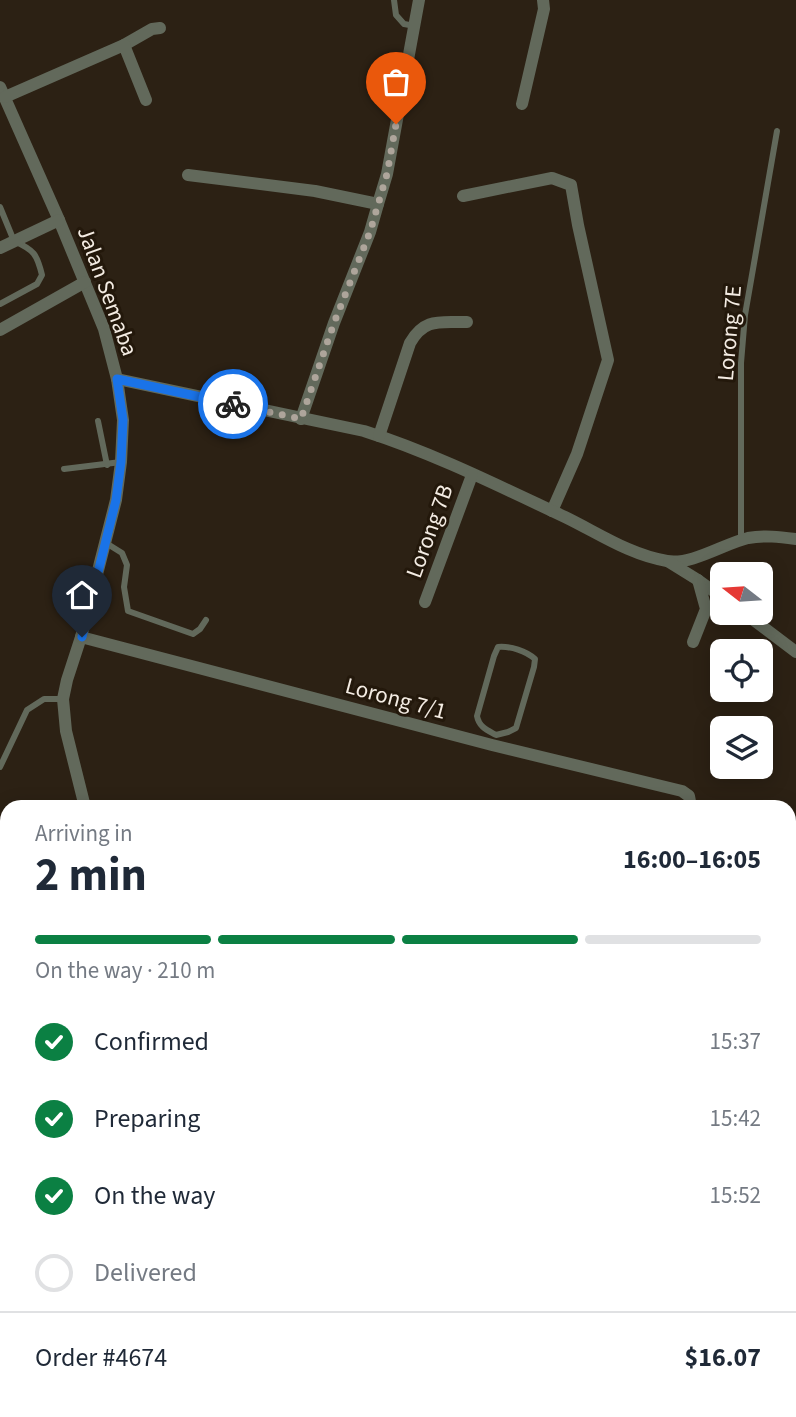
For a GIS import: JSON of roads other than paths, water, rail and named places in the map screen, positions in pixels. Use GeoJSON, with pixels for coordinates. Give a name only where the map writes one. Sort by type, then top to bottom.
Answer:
{"type":"FeatureCollection","features":[{"type":"Feature","properties":{"kind":"street"},"geometry":{"type":"LineString","coordinates":[[301,419],[379,204],[419,0]]}},
{"type":"Feature","properties":{"kind":"street"},"geometry":{"type":"LineString","coordinates":[[522,104],[544,9],[543,0]]}},
{"type":"Feature","properties":{"kind":"street"},"geometry":{"type":"LineString","coordinates":[[3,92],[124,45],[152,29],[160,28]]}},
{"type":"Feature","properties":{"kind":"street"},"geometry":{"type":"LineString","coordinates":[[124,45],[146,100]]}},
{"type":"Feature","properties":{"kind":"street","name":"Jalan Semaba"},"geometry":{"type":"LineString","coordinates":[[3,92],[104,329],[117,379],[123,420],[116,500],[82,637],[63,699],[66,731],[83,800]]}},
{"type":"Feature","properties":{"kind":"street"},"geometry":{"type":"LineString","coordinates":[[0,120],[12,114]]}},
{"type":"Feature","properties":{"kind":"street"},"geometry":{"type":"LineString","coordinates":[[188,175],[315,191],[379,204]]}},
{"type":"Feature","properties":{"kind":"street"},"geometry":{"type":"LineString","coordinates":[[463,195],[552,178],[570,185],[607,360],[577,454],[551,511]]}},
{"type":"Feature","properties":{"kind":"street"},"geometry":{"type":"LineString","coordinates":[[0,248],[59,220]]}},
{"type":"Feature","properties":{"kind":"street"},"geometry":{"type":"LineString","coordinates":[[0,330],[85,282]]}},
{"type":"Feature","properties":{"kind":"street"},"geometry":{"type":"LineString","coordinates":[[379,436],[410,343],[417,331],[429,323],[467,322]]}},
{"type":"Feature","properties":{"kind":"street"},"geometry":{"type":"LineString","coordinates":[[117,379],[364,431],[403,444],[635,552],[669,562],[710,589]]}},
{"type":"Feature","properties":{"kind":"street","name":"Lorong 7B"},"geometry":{"type":"LineString","coordinates":[[425,601],[472,475]]}},
{"type":"Feature","properties":{"kind":"street"},"geometry":{"type":"LineString","coordinates":[[669,562],[692,558],[748,538],[772,536],[796,539]]}},
{"type":"Feature","properties":{"kind":"street"},"geometry":{"type":"LineString","coordinates":[[693,642],[706,609],[698,580]]}},
{"type":"Feature","properties":{"kind":"street"},"geometry":{"type":"LineString","coordinates":[[760,625],[796,652]]}},
{"type":"Feature","properties":{"kind":"street","name":"Lorong 7/1"},"geometry":{"type":"LineString","coordinates":[[82,637],[494,740],[682,791],[690,800]]}},
{"type":"Feature","properties":{"kind":"lane"},"geometry":{"type":"LineString","coordinates":[[394,0],[396,15],[404,24],[415,26]]}},
{"type":"Feature","properties":{"kind":"lane","name":"Lorong 7E"},"geometry":{"type":"LineString","coordinates":[[741,541],[741,363],[745,315],[777,131]]}},
{"type":"Feature","properties":{"kind":"lane"},"geometry":{"type":"LineString","coordinates":[[0,207],[14,241],[28,248],[38,258],[42,275],[37,284],[0,304]]}},
{"type":"Feature","properties":{"kind":"lane"},"geometry":{"type":"LineString","coordinates":[[98,421],[107,465]]}},
{"type":"Feature","properties":{"kind":"lane"},"geometry":{"type":"LineString","coordinates":[[64,469],[121,462]]}},
{"type":"Feature","properties":{"kind":"lane"},"geometry":{"type":"LineString","coordinates":[[105,542],[122,553],[127,565],[124,587],[128,611],[192,634],[200,629],[206,620]]}},
{"type":"Feature","properties":{"kind":"lane"},"geometry":{"type":"LineString","coordinates":[[506,647],[528,653],[535,659],[534,667],[516,728],[494,740],[478,723],[477,716],[494,656],[498,648],[506,647]]}},
{"type":"Feature","properties":{"kind":"lane"},"geometry":{"type":"LineString","coordinates":[[0,767],[27,710],[44,699],[63,699]]}}]}
